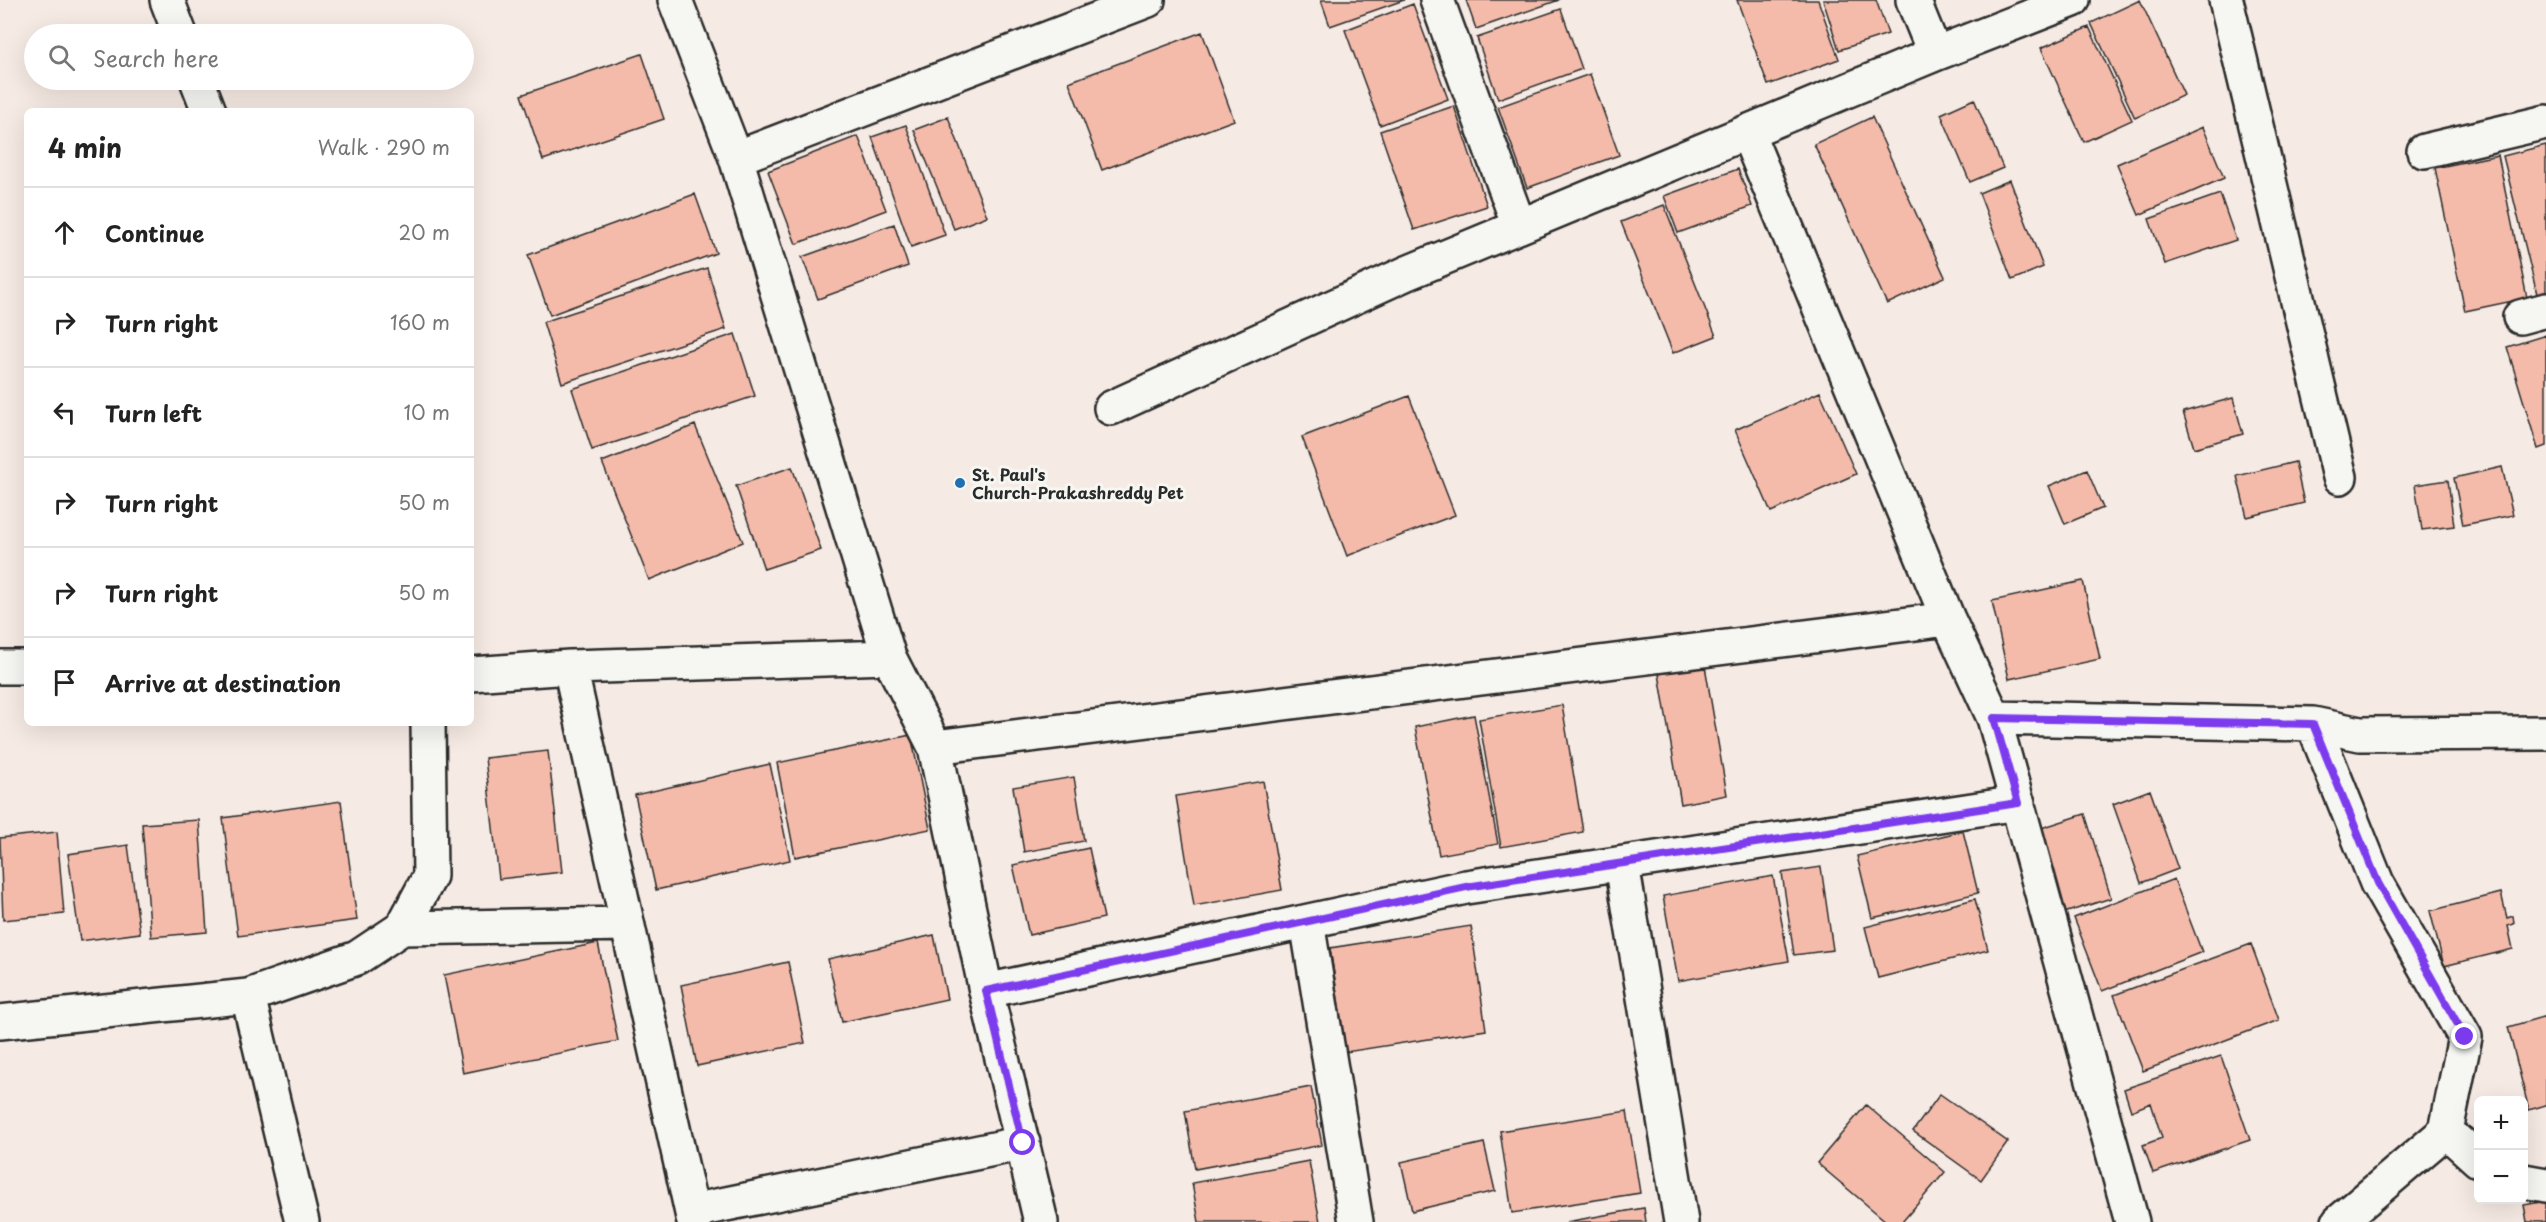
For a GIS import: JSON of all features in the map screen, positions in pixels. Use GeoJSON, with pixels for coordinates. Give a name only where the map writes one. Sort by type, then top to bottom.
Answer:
{"type":"FeatureCollection","features":[{"type":"Feature","properties":{"kind":"street"},"geometry":{"type":"LineString","coordinates":[[167,0],[176,24]]}},
{"type":"Feature","properties":{"kind":"street"},"geometry":{"type":"LineString","coordinates":[[675,0],[736,158],[889,657],[935,747],[986,991],[1041,1222]]}},
{"type":"Feature","properties":{"kind":"street"},"geometry":{"type":"LineString","coordinates":[[736,158],[1148,0]]}},
{"type":"Feature","properties":{"kind":"street"},"geometry":{"type":"LineString","coordinates":[[1437,0],[1519,226]]}},
{"type":"Feature","properties":{"kind":"street"},"geometry":{"type":"LineString","coordinates":[[1913,0],[1935,54]]}},
{"type":"Feature","properties":{"kind":"street"},"geometry":{"type":"LineString","coordinates":[[1111,408],[1407,273],[1935,54],[2073,0]]}},
{"type":"Feature","properties":{"kind":"street"},"geometry":{"type":"LineString","coordinates":[[2226,0],[2340,477]]}},
{"type":"Feature","properties":{"kind":"street"},"geometry":{"type":"LineString","coordinates":[[201,90],[208,108]]}},
{"type":"Feature","properties":{"kind":"street"},"geometry":{"type":"LineString","coordinates":[[2424,151],[2546,122]]}},
{"type":"Feature","properties":{"kind":"street"},"geometry":{"type":"LineString","coordinates":[[1747,132],[1948,620],[1994,718],[2132,1222]]}},
{"type":"Feature","properties":{"kind":"street"},"geometry":{"type":"LineString","coordinates":[[935,747],[1948,620]]}},
{"type":"Feature","properties":{"kind":"street"},"geometry":{"type":"LineString","coordinates":[[474,674],[570,667],[889,657]]}},
{"type":"Feature","properties":{"kind":"street"},"geometry":{"type":"LineString","coordinates":[[0,667],[24,667]]}},
{"type":"Feature","properties":{"kind":"street"},"geometry":{"type":"LineString","coordinates":[[570,667],[693,1216],[1023,1143]]}},
{"type":"Feature","properties":{"kind":"street"},"geometry":{"type":"LineString","coordinates":[[1994,718],[2313,724],[2360,734],[2546,733]]}},
{"type":"Feature","properties":{"kind":"street"},"geometry":{"type":"LineString","coordinates":[[2313,724],[2378,883],[2465,1037],[2446,1131],[2339,1222]]}},
{"type":"Feature","properties":{"kind":"street"},"geometry":{"type":"LineString","coordinates":[[0,1022],[248,996],[357,958],[402,928],[430,876],[428,726]]}},
{"type":"Feature","properties":{"kind":"street"},"geometry":{"type":"LineString","coordinates":[[986,991],[1466,887],[2018,803]]}},
{"type":"Feature","properties":{"kind":"street"},"geometry":{"type":"LineString","coordinates":[[1622,864],[1681,1222]]}},
{"type":"Feature","properties":{"kind":"street"},"geometry":{"type":"LineString","coordinates":[[1307,922],[1356,1222]]}},
{"type":"Feature","properties":{"kind":"street"},"geometry":{"type":"LineString","coordinates":[[402,928],[627,924]]}},
{"type":"Feature","properties":{"kind":"street"},"geometry":{"type":"LineString","coordinates":[[248,996],[302,1222]]}},
{"type":"Feature","properties":{"kind":"street"},"geometry":{"type":"LineString","coordinates":[[2446,1131],[2474,1156]]}},
{"type":"Feature","properties":{"kind":"street"},"geometry":{"type":"LineString","coordinates":[[2528,1182],[2546,1185]]}},
{"type":"Feature","properties":{"kind":"building"},"geometry":{"type":"Polygon","coordinates":[[[1321,0],[1404,0],[1330,26],[1321,0]]]}},
{"type":"Feature","properties":{"kind":"building"},"geometry":{"type":"Polygon","coordinates":[[[1466,0],[1559,0],[1476,29],[1466,0]]]}},
{"type":"Feature","properties":{"kind":"building"},"geometry":{"type":"Polygon","coordinates":[[[1737,0],[1818,0],[1839,59],[1768,85],[1737,0]]]}},
{"type":"Feature","properties":{"kind":"building"},"geometry":{"type":"Polygon","coordinates":[[[1823,0],[1876,0],[1888,34],[1839,50],[1823,0]]]}},
{"type":"Feature","properties":{"kind":"building"},"geometry":{"type":"Polygon","coordinates":[[[2140,0],[2184,95],[2135,118],[2091,23],[2140,0]]]}},
{"type":"Feature","properties":{"kind":"building"},"geometry":{"type":"Polygon","coordinates":[[[1413,4],[1448,99],[1380,125],[1345,30],[1413,4]]]}},
{"type":"Feature","properties":{"kind":"building"},"geometry":{"type":"Polygon","coordinates":[[[1561,9],[1582,69],[1498,99],[1477,38],[1561,9]]]}},
{"type":"Feature","properties":{"kind":"building"},"geometry":{"type":"Polygon","coordinates":[[[2089,27],[2132,120],[2084,142],[2041,48],[2089,27]]]}},
{"type":"Feature","properties":{"kind":"building"},"geometry":{"type":"Polygon","coordinates":[[[1202,32],[1234,120],[1102,170],[1069,82],[1202,32]]]}},
{"type":"Feature","properties":{"kind":"building"},"geometry":{"type":"Polygon","coordinates":[[[642,54],[664,119],[543,160],[521,95],[642,54]]]}},
{"type":"Feature","properties":{"kind":"building"},"geometry":{"type":"Polygon","coordinates":[[[1590,74],[1619,155],[1527,188],[1498,107],[1590,74]]]}},
{"type":"Feature","properties":{"kind":"building"},"geometry":{"type":"Polygon","coordinates":[[[1974,99],[2003,168],[1970,182],[1941,114],[1974,99]]]}},
{"type":"Feature","properties":{"kind":"building"},"geometry":{"type":"Polygon","coordinates":[[[1454,106],[1487,206],[1414,230],[1380,131],[1454,106]]]}},
{"type":"Feature","properties":{"kind":"building"},"geometry":{"type":"Polygon","coordinates":[[[948,117],[987,216],[954,229],[914,130],[948,117]]]}},
{"type":"Feature","properties":{"kind":"building"},"geometry":{"type":"Polygon","coordinates":[[[1872,117],[1945,277],[1887,304],[1814,144],[1872,117]]]}},
{"type":"Feature","properties":{"kind":"building"},"geometry":{"type":"Polygon","coordinates":[[[906,125],[945,235],[911,247],[872,137],[906,125]]]}},
{"type":"Feature","properties":{"kind":"building"},"geometry":{"type":"Polygon","coordinates":[[[2203,127],[2224,178],[2139,215],[2117,164],[2203,127]]]}},
{"type":"Feature","properties":{"kind":"building"},"geometry":{"type":"Polygon","coordinates":[[[858,136],[886,210],[796,244],[768,171],[858,136]]]}},
{"type":"Feature","properties":{"kind":"building"},"geometry":{"type":"Polygon","coordinates":[[[2546,145],[2546,292],[2537,294],[2503,156],[2546,145]]]}},
{"type":"Feature","properties":{"kind":"building"},"geometry":{"type":"Polygon","coordinates":[[[2498,155],[2527,298],[2465,311],[2435,168],[2498,155]]]}},
{"type":"Feature","properties":{"kind":"building"},"geometry":{"type":"Polygon","coordinates":[[[1738,169],[1752,206],[1678,233],[1664,196],[1738,169]]]}},
{"type":"Feature","properties":{"kind":"building"},"geometry":{"type":"Polygon","coordinates":[[[2010,180],[2043,267],[2012,280],[1979,193],[2010,180]]]}},
{"type":"Feature","properties":{"kind":"building"},"geometry":{"type":"Polygon","coordinates":[[[695,194],[716,253],[550,315],[528,255],[695,194]]]}},
{"type":"Feature","properties":{"kind":"building"},"geometry":{"type":"Polygon","coordinates":[[[2220,194],[2236,240],[2165,264],[2149,219],[2220,194]]]}},
{"type":"Feature","properties":{"kind":"building"},"geometry":{"type":"Polygon","coordinates":[[[1664,205],[1716,336],[1673,353],[1621,222],[1664,205]]]}},
{"type":"Feature","properties":{"kind":"building"},"geometry":{"type":"Polygon","coordinates":[[[894,224],[908,266],[818,299],[802,257],[894,224]]]}},
{"type":"Feature","properties":{"kind":"building"},"geometry":{"type":"Polygon","coordinates":[[[707,268],[726,329],[562,383],[543,322],[707,268]]]}},
{"type":"Feature","properties":{"kind":"building"},"geometry":{"type":"Polygon","coordinates":[[[735,334],[755,396],[592,450],[572,389],[735,334]]]}},
{"type":"Feature","properties":{"kind":"building"},"geometry":{"type":"Polygon","coordinates":[[[2546,335],[2546,446],[2538,449],[2507,347],[2546,335]]]}},
{"type":"Feature","properties":{"kind":"building"},"geometry":{"type":"Polygon","coordinates":[[[1820,392],[1856,474],[1771,512],[1735,430],[1820,392]]]}},
{"type":"Feature","properties":{"kind":"building"},"geometry":{"type":"Polygon","coordinates":[[[1409,396],[1455,515],[1347,556],[1302,437],[1409,396]]]}},
{"type":"Feature","properties":{"kind":"building"},"geometry":{"type":"Polygon","coordinates":[[[2233,398],[2243,434],[2194,448],[2183,412],[2233,398]]]}},
{"type":"Feature","properties":{"kind":"building"},"geometry":{"type":"Polygon","coordinates":[[[695,425],[743,542],[649,580],[602,462],[695,425]]]}},
{"type":"Feature","properties":{"kind":"building"},"geometry":{"type":"Polygon","coordinates":[[[2295,462],[2304,503],[2247,517],[2237,476],[2295,462]]]}},
{"type":"Feature","properties":{"kind":"building"},"geometry":{"type":"Polygon","coordinates":[[[792,467],[821,550],[764,569],[736,486],[792,467]]]}},
{"type":"Feature","properties":{"kind":"building"},"geometry":{"type":"Polygon","coordinates":[[[2502,467],[2513,515],[2463,525],[2454,478],[2502,467]]]}},
{"type":"Feature","properties":{"kind":"building"},"geometry":{"type":"Polygon","coordinates":[[[2087,470],[2103,508],[2065,524],[2049,486],[2087,470]]]}},
{"type":"Feature","properties":{"kind":"building"},"geometry":{"type":"Polygon","coordinates":[[[2448,480],[2454,526],[2422,530],[2415,485],[2448,480]]]}},
{"type":"Feature","properties":{"kind":"building"},"geometry":{"type":"Polygon","coordinates":[[[2083,581],[2100,659],[2009,679],[1992,601],[2083,581]]]}},
{"type":"Feature","properties":{"kind":"building"},"geometry":{"type":"Polygon","coordinates":[[[1705,666],[1727,795],[1681,804],[1659,674],[1705,666]]]}},
{"type":"Feature","properties":{"kind":"building"},"geometry":{"type":"Polygon","coordinates":[[[1562,705],[1583,832],[1501,847],[1479,719],[1562,705]]]}},
{"type":"Feature","properties":{"kind":"building"},"geometry":{"type":"Polygon","coordinates":[[[1474,715],[1498,844],[1439,855],[1415,727],[1474,715]]]}},
{"type":"Feature","properties":{"kind":"building"},"geometry":{"type":"Polygon","coordinates":[[[911,735],[930,829],[795,857],[777,763],[911,735]]]}},
{"type":"Feature","properties":{"kind":"building"},"geometry":{"type":"Polygon","coordinates":[[[548,751],[562,872],[499,879],[485,758],[548,751]]]}},
{"type":"Feature","properties":{"kind":"building"},"geometry":{"type":"Polygon","coordinates":[[[770,764],[790,860],[656,890],[635,795],[770,764]]]}},
{"type":"Feature","properties":{"kind":"building"},"geometry":{"type":"Polygon","coordinates":[[[1074,777],[1084,841],[1024,852],[1013,787],[1074,777]]]}},
{"type":"Feature","properties":{"kind":"building"},"geometry":{"type":"Polygon","coordinates":[[[1263,781],[1282,890],[1194,906],[1176,796],[1263,781]]]}},
{"type":"Feature","properties":{"kind":"building"},"geometry":{"type":"Polygon","coordinates":[[[2150,790],[2178,869],[2141,883],[2113,804],[2150,790]]]}},
{"type":"Feature","properties":{"kind":"building"},"geometry":{"type":"Polygon","coordinates":[[[341,801],[357,920],[238,936],[223,818],[341,801]]]}},
{"type":"Feature","properties":{"kind":"building"},"geometry":{"type":"Polygon","coordinates":[[[2085,814],[2111,898],[2061,914],[2035,830],[2085,814]]]}},
{"type":"Feature","properties":{"kind":"building"},"geometry":{"type":"Polygon","coordinates":[[[199,820],[207,932],[151,937],[142,824],[199,820]]]}},
{"type":"Feature","properties":{"kind":"building"},"geometry":{"type":"Polygon","coordinates":[[[1963,831],[1978,893],[1872,918],[1857,856],[1963,831]]]}},
{"type":"Feature","properties":{"kind":"building"},"geometry":{"type":"Polygon","coordinates":[[[57,832],[64,914],[3,920],[0,838],[57,832]]]}},
{"type":"Feature","properties":{"kind":"building"},"geometry":{"type":"Polygon","coordinates":[[[128,845],[140,933],[80,941],[68,854],[128,845]]]}},
{"type":"Feature","properties":{"kind":"building"},"geometry":{"type":"Polygon","coordinates":[[[1089,848],[1104,918],[1029,935],[1013,865],[1089,848]]]}},
{"type":"Feature","properties":{"kind":"building"},"geometry":{"type":"Polygon","coordinates":[[[1821,867],[1833,950],[1794,955],[1782,873],[1821,867]]]}},
{"type":"Feature","properties":{"kind":"building"},"geometry":{"type":"Polygon","coordinates":[[[1773,876],[1789,961],[1678,981],[1663,896],[1773,876]]]}},
{"type":"Feature","properties":{"kind":"building"},"geometry":{"type":"Polygon","coordinates":[[[2174,879],[2202,952],[2102,991],[2074,918],[2174,879]]]}},
{"type":"Feature","properties":{"kind":"building"},"geometry":{"type":"Polygon","coordinates":[[[2501,893],[2507,918],[2513,916],[2514,924],[2508,926],[2513,949],[2444,966],[2430,911],[2501,893]]]}},
{"type":"Feature","properties":{"kind":"building"},"geometry":{"type":"Polygon","coordinates":[[[1975,899],[1988,950],[1878,978],[1865,927],[1975,899]]]}},
{"type":"Feature","properties":{"kind":"building"},"geometry":{"type":"Polygon","coordinates":[[[1471,926],[1486,1030],[1346,1052],[1330,948],[1471,926]]]}},
{"type":"Feature","properties":{"kind":"building"},"geometry":{"type":"Polygon","coordinates":[[[934,935],[947,999],[842,1022],[828,959],[934,935]]]}},
{"type":"Feature","properties":{"kind":"building"},"geometry":{"type":"Polygon","coordinates":[[[598,943],[618,1041],[463,1073],[444,975],[598,943]]]}},
{"type":"Feature","properties":{"kind":"building"},"geometry":{"type":"Polygon","coordinates":[[[2251,944],[2279,1020],[2143,1071],[2114,995],[2251,944]]]}},
{"type":"Feature","properties":{"kind":"building"},"geometry":{"type":"Polygon","coordinates":[[[788,962],[805,1043],[697,1066],[681,985],[788,962]]]}},
{"type":"Feature","properties":{"kind":"building"},"geometry":{"type":"Polygon","coordinates":[[[2546,1016],[2546,1105],[2529,1110],[2528,1096],[2525,1096],[2508,1027],[2546,1016]]]}},
{"type":"Feature","properties":{"kind":"building"},"geometry":{"type":"Polygon","coordinates":[[[2221,1056],[2250,1140],[2153,1173],[2143,1145],[2162,1138],[2151,1103],[2131,1111],[2124,1089],[2221,1056]]]}},
{"type":"Feature","properties":{"kind":"building"},"geometry":{"type":"Polygon","coordinates":[[[1311,1087],[1322,1145],[1195,1169],[1185,1111],[1311,1087]]]}},
{"type":"Feature","properties":{"kind":"building"},"geometry":{"type":"Polygon","coordinates":[[[1940,1094],[2008,1142],[1981,1180],[1913,1131],[1940,1094]]]}},
{"type":"Feature","properties":{"kind":"building"},"geometry":{"type":"Polygon","coordinates":[[[1866,1105],[1945,1172],[1902,1222],[1887,1222],[1817,1163],[1866,1105]]]}},
{"type":"Feature","properties":{"kind":"building"},"geometry":{"type":"Polygon","coordinates":[[[1627,1111],[1640,1193],[1512,1213],[1500,1131],[1627,1111]]]}},
{"type":"Feature","properties":{"kind":"building"},"geometry":{"type":"Polygon","coordinates":[[[1484,1143],[1495,1191],[1412,1211],[1401,1162],[1484,1143]]]}},
{"type":"Feature","properties":{"kind":"building"},"geometry":{"type":"Polygon","coordinates":[[[1309,1161],[1320,1222],[1199,1222],[1192,1183],[1309,1161]]]}},
{"type":"Feature","properties":{"kind":"building"},"geometry":{"type":"Polygon","coordinates":[[[2546,1201],[2546,1222],[2527,1222],[2524,1205],[2546,1201]]]}},
{"type":"Feature","properties":{"kind":"building"},"geometry":{"type":"Polygon","coordinates":[[[1644,1208],[1646,1222],[1566,1222],[1644,1208]]]}},
{"type":"Feature","properties":{"kind":"place","name":"St. Paul's Church-Prakashreddy Pet"},"geometry":{"type":"Point","coordinates":[960,483]}},
{"type":"Feature","properties":{"kind":"route"},"geometry":{"type":"LineString","coordinates":[[1023,1143],[986,991],[1466,887],[2018,803],[1994,718],[2313,724],[2378,883],[2465,1037]]}}]}
